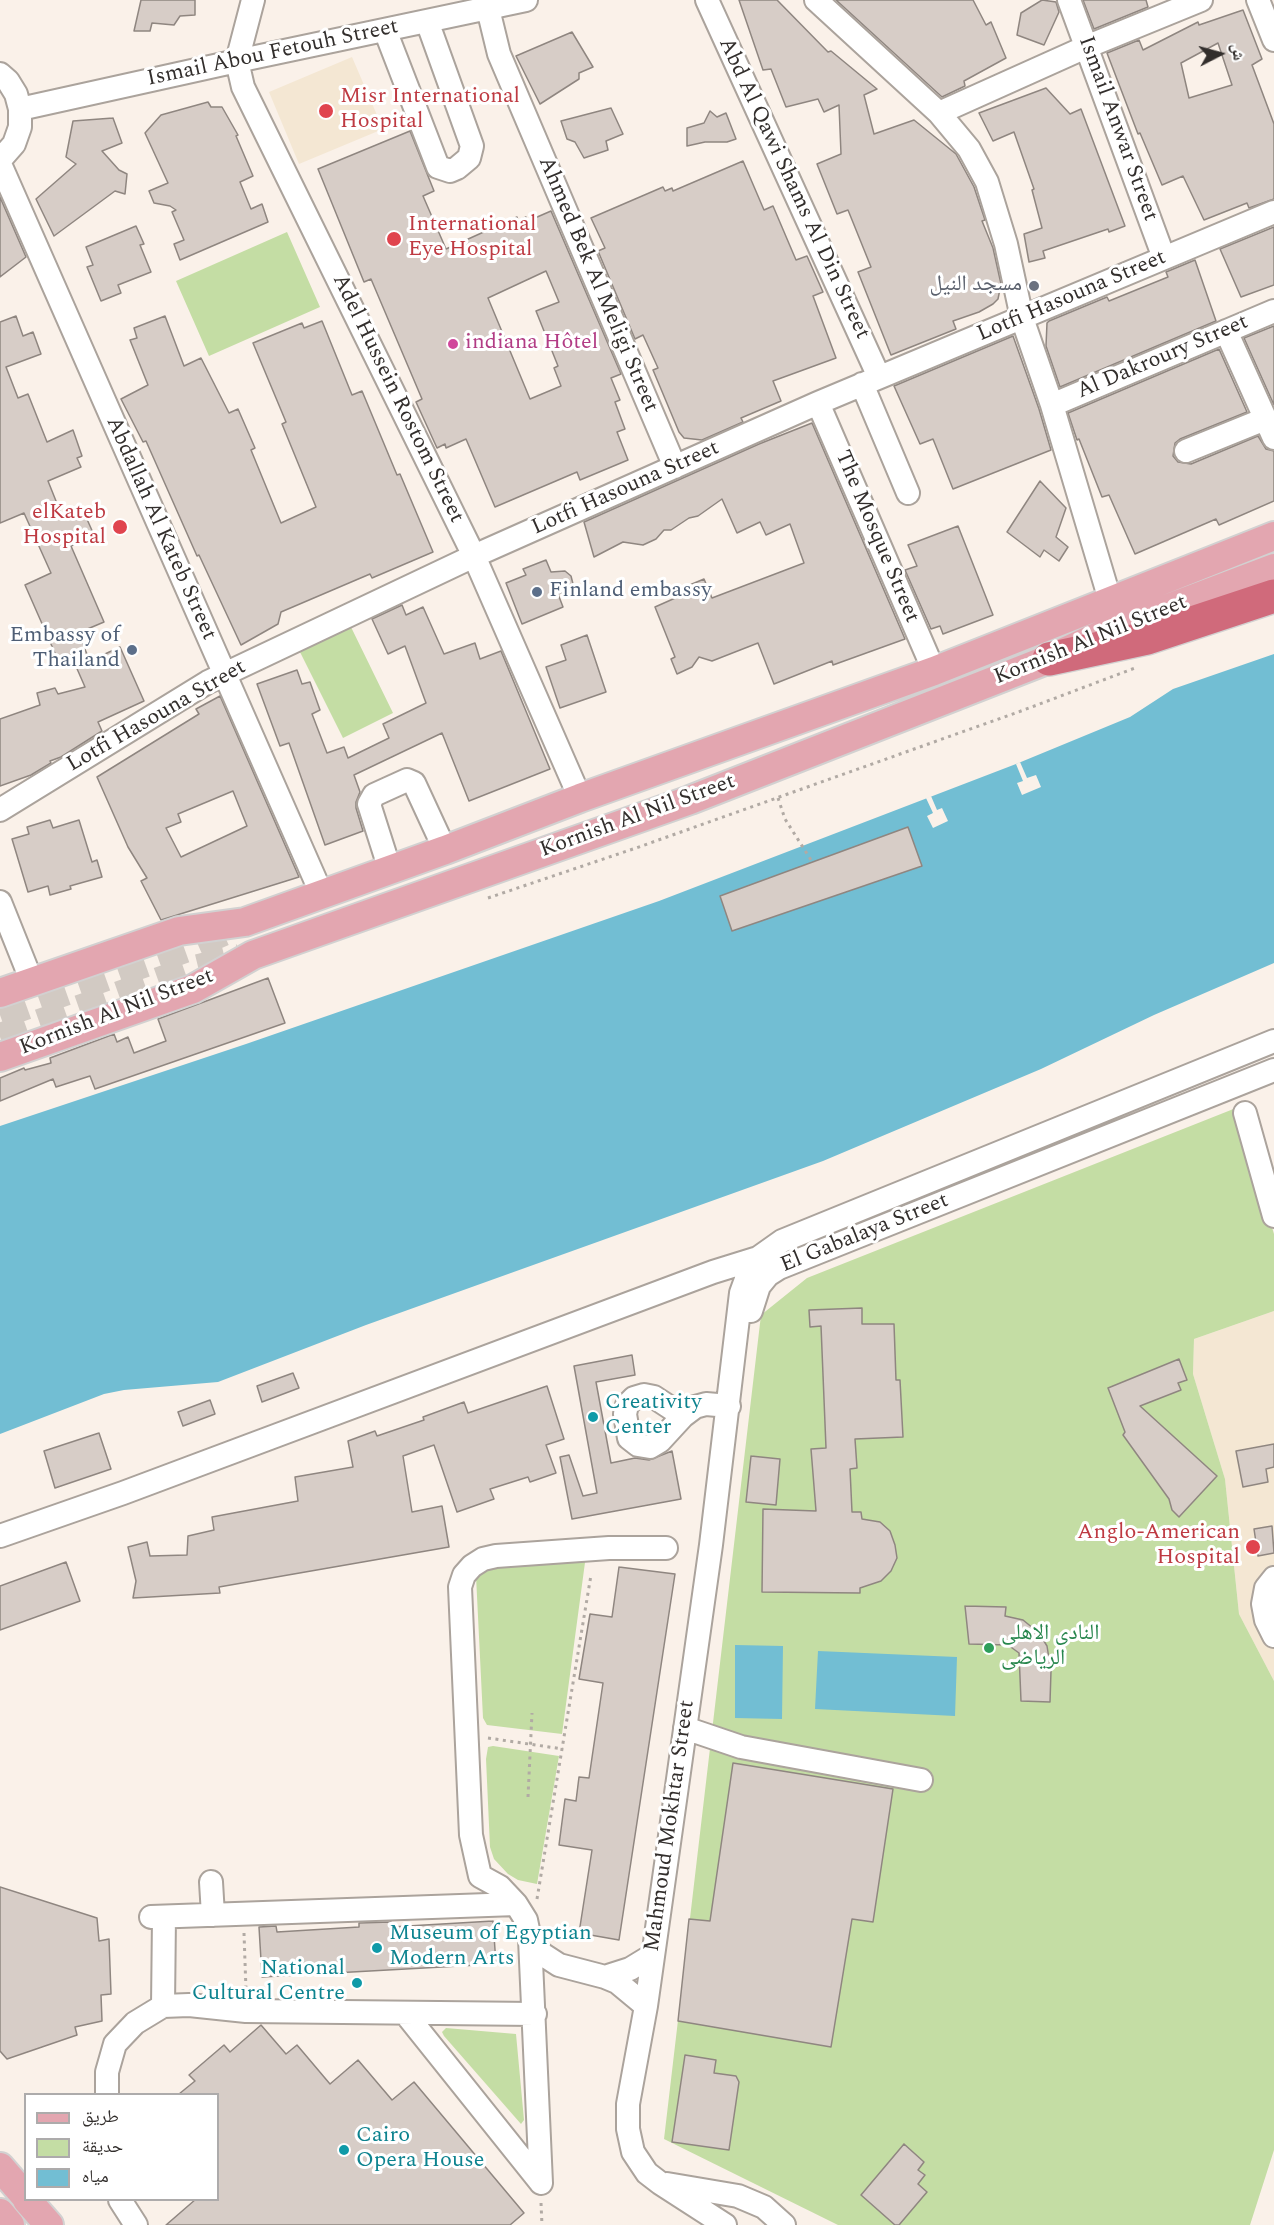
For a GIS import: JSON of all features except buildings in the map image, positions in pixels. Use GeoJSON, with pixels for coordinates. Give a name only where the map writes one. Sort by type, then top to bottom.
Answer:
{"type":"FeatureCollection","features":[{"type":"Feature","properties":{"kind":"highway"},"geometry":{"type":"LineString","coordinates":[[1050,659],[1147,638],[1274,596]]}},
{"type":"Feature","properties":{"kind":"main road","name":"Kornish Al Nil Street"},"geometry":{"type":"LineString","coordinates":[[0,993],[178,931],[245,922],[322,895],[580,798],[934,671],[1274,536]]}},
{"type":"Feature","properties":{"kind":"main road","name":"Kornish Al Nil Street"},"geometry":{"type":"LineString","coordinates":[[0,1057],[193,989],[253,955],[690,800],[1050,659],[1118,627],[1274,568]]}},
{"type":"Feature","properties":{"kind":"main road"},"geometry":{"type":"LineString","coordinates":[[0,2167],[24,2196]]}},
{"type":"Feature","properties":{"kind":"main road"},"geometry":{"type":"LineString","coordinates":[[28,2201],[48,2225]]}},
{"type":"Feature","properties":{"kind":"main road"},"geometry":{"type":"LineString","coordinates":[[0,2213],[10,2225]]}},
{"type":"Feature","properties":{"kind":"street","name":"Adel Hussein Rostom Street"},"geometry":{"type":"LineString","coordinates":[[253,0],[237,61],[243,87],[474,556],[580,798]]}},
{"type":"Feature","properties":{"kind":"street","name":"Ismail Abou Fetouh Street"},"geometry":{"type":"LineString","coordinates":[[20,109],[427,21],[493,4],[526,0]]}},
{"type":"Feature","properties":{"kind":"street","name":"Abd Al Qawi Shams Al Din Street"},"geometry":{"type":"LineString","coordinates":[[707,0],[871,381],[908,493]]}},
{"type":"Feature","properties":{"kind":"street"},"geometry":{"type":"LineString","coordinates":[[816,0],[939,113],[969,149],[987,182],[1006,244],[1022,318],[1052,405],[1110,600]]}},
{"type":"Feature","properties":{"kind":"street","name":"Ismail Anwar Street"},"geometry":{"type":"LineString","coordinates":[[1069,0],[1164,258]]}},
{"type":"Feature","properties":{"kind":"street"},"geometry":{"type":"LineString","coordinates":[[939,113],[1086,47],[1201,0]]}},
{"type":"Feature","properties":{"kind":"street"},"geometry":{"type":"LineString","coordinates":[[1258,0],[1274,40]]}},
{"type":"Feature","properties":{"kind":"street","name":"Ahmed Bek Al Meligi Street"},"geometry":{"type":"LineString","coordinates":[[493,4],[490,17],[499,54],[675,467]]}},
{"type":"Feature","properties":{"kind":"street"},"geometry":{"type":"LineString","coordinates":[[385,30],[438,167],[450,171],[468,158],[472,146],[427,21]]}},
{"type":"Feature","properties":{"kind":"street"},"geometry":{"type":"LineString","coordinates":[[0,74],[8,81],[16,94],[20,109],[20,127],[14,144],[0,162]]}},
{"type":"Feature","properties":{"kind":"street","name":"Abdallah Al Kateb Street"},"geometry":{"type":"LineString","coordinates":[[0,162],[223,675],[322,895]]}},
{"type":"Feature","properties":{"kind":"street","name":"Lotfi Hasouna Street"},"geometry":{"type":"LineString","coordinates":[[0,810],[208,681],[474,556],[818,403],[1274,212]]}},
{"type":"Feature","properties":{"kind":"street","name":"Al Dakroury Street"},"geometry":{"type":"LineString","coordinates":[[1052,405],[1274,310]]}},
{"type":"Feature","properties":{"kind":"street"},"geometry":{"type":"LineString","coordinates":[[1186,451],[1270,428],[1226,331]]}},
{"type":"Feature","properties":{"kind":"street","name":"The Mosque Street"},"geometry":{"type":"LineString","coordinates":[[818,403],[934,671]]}},
{"type":"Feature","properties":{"kind":"street"},"geometry":{"type":"LineString","coordinates":[[390,870],[369,804],[374,795],[407,780],[414,783],[445,850]]}},
{"type":"Feature","properties":{"kind":"street"},"geometry":{"type":"LineString","coordinates":[[0,902],[32,982]]}},
{"type":"Feature","properties":{"kind":"street","name":"El Gabalaya Street"},"geometry":{"type":"LineString","coordinates":[[732,1382],[741,1293],[749,1271],[768,1248],[1274,1041]]}},
{"type":"Feature","properties":{"kind":"street","name":"El Gabalaya Street"},"geometry":{"type":"LineString","coordinates":[[732,1382],[759,1286],[768,1275],[779,1268],[1274,1070]]}},
{"type":"Feature","properties":{"kind":"street"},"geometry":{"type":"LineString","coordinates":[[1245,1113],[1273,1209]]}},
{"type":"Feature","properties":{"kind":"street"},"geometry":{"type":"LineString","coordinates":[[0,1536],[123,1493],[713,1272],[758,1258]]}},
{"type":"Feature","properties":{"kind":"street","name":"Mahmoud Mokhtar Street"},"geometry":{"type":"LineString","coordinates":[[725,2225],[660,2184],[647,2173],[633,2152],[628,2129],[628,2104],[646,2006],[732,1382]]}},
{"type":"Feature","properties":{"kind":"street"},"geometry":{"type":"LineString","coordinates":[[682,1416],[695,1407],[706,1404],[729,1406]]}},
{"type":"Feature","properties":{"kind":"street"},"geometry":{"type":"LineString","coordinates":[[405,2013],[541,2183],[530,1939],[526,1920],[516,1904],[500,1887],[480,1875],[471,1835],[460,1587],[464,1575],[472,1566],[483,1559],[496,1556],[609,1548],[666,1548]]}},
{"type":"Feature","properties":{"kind":"street"},"geometry":{"type":"LineString","coordinates":[[1274,1578],[1266,1588],[1263,1604],[1266,1620],[1274,1636]]}},
{"type":"Feature","properties":{"kind":"street"},"geometry":{"type":"LineString","coordinates":[[685,1728],[741,1747],[921,1780]]}},
{"type":"Feature","properties":{"kind":"street"},"geometry":{"type":"LineString","coordinates":[[211,1882],[213,1915]]}},
{"type":"Feature","properties":{"kind":"street"},"geometry":{"type":"LineString","coordinates":[[163,2006],[158,1917],[516,1904]]}},
{"type":"Feature","properties":{"kind":"street"},"geometry":{"type":"LineString","coordinates":[[530,1939],[542,1954],[559,1965],[605,1977],[627,1989],[646,2006]]}},
{"type":"Feature","properties":{"kind":"street"},"geometry":{"type":"LineString","coordinates":[[605,1977],[630,1969],[653,1955]]}},
{"type":"Feature","properties":{"kind":"street"},"geometry":{"type":"LineString","coordinates":[[107,2093],[108,2072],[115,2044],[135,2023],[163,2006],[189,2004],[246,2011],[535,2014]]}},
{"type":"Feature","properties":{"kind":"street"},"geometry":{"type":"LineString","coordinates":[[660,2184],[738,2196],[764,2207],[784,2225]]}},
{"type":"Feature","properties":{"kind":"street"},"geometry":{"type":"LineString","coordinates":[[121,2201],[136,2225]]}},
{"type":"Feature","properties":{"kind":"path"},"geometry":{"type":"LineString","coordinates":[[778,798],[785,819],[811,860]]}},
{"type":"Feature","properties":{"kind":"path"},"geometry":{"type":"LineString","coordinates":[[530,1939],[591,1575]]}},
{"type":"Feature","properties":{"kind":"path"},"geometry":{"type":"LineString","coordinates":[[528,1797],[532,1713]]}},
{"type":"Feature","properties":{"kind":"path"},"geometry":{"type":"LineString","coordinates":[[466,1735],[563,1749]]}},
{"type":"Feature","properties":{"kind":"path"},"geometry":{"type":"LineString","coordinates":[[244,1914],[246,2011]]}},
{"type":"Feature","properties":{"kind":"shaded area","name":"Misr International Hospital"},"geometry":{"type":"Polygon","coordinates":[[[352,57],[383,129],[299,164],[269,92],[352,57]]]}},
{"type":"Feature","properties":{"kind":"shaded area","name":"Anglo-American Hospital"},"geometry":{"type":"Polygon","coordinates":[[[1274,1311],[1274,1681],[1239,1614],[1225,1479],[1193,1374],[1194,1339],[1274,1311]]]}},
{"type":"Feature","properties":{"kind":"green space"},"geometry":{"type":"Polygon","coordinates":[[[287,232],[320,307],[209,356],[176,281],[287,232]]]}},
{"type":"Feature","properties":{"kind":"green space"},"geometry":{"type":"Polygon","coordinates":[[[350,625],[393,713],[343,738],[299,650],[350,625]]]}},
{"type":"Feature","properties":{"kind":"green space","name":"النادى الاهلى الرياضى"},"geometry":{"type":"Polygon","coordinates":[[[1236,1108],[1274,1234],[1274,1311],[1194,1339],[1193,1374],[1225,1479],[1239,1614],[1274,1681],[1274,2150],[1250,2225],[838,2225],[664,2139],[761,1315],[807,1278],[1236,1108]]]}},
{"type":"Feature","properties":{"kind":"green space"},"geometry":{"type":"Polygon","coordinates":[[[586,1555],[562,1734],[487,1725],[483,1718],[476,1576],[483,1568],[586,1555]]]}},
{"type":"Feature","properties":{"kind":"green space"},"geometry":{"type":"Polygon","coordinates":[[[488,1747],[559,1756],[537,1884],[518,1880],[508,1874],[494,1859],[490,1847],[486,1759],[488,1747]]]}},
{"type":"Feature","properties":{"kind":"green space"},"geometry":{"type":"Polygon","coordinates":[[[446,2028],[516,2034],[524,2120],[521,2124],[444,2036],[442,2032],[446,2028]]]}},
{"type":"Feature","properties":{"kind":"water"},"geometry":{"type":"Polygon","coordinates":[[[1274,654],[1274,963],[1154,1015],[1041,1069],[823,1161],[366,1325],[218,1382],[124,1390],[104,1394],[0,1434],[0,1126],[246,1044],[659,901],[1016,764],[1130,717],[1173,689],[1274,654]]]}},
{"type":"Feature","properties":{"kind":"water"},"geometry":{"type":"Polygon","coordinates":[[[735,1645],[783,1646],[782,1719],[735,1718],[735,1645]]]}},
{"type":"Feature","properties":{"kind":"water"},"geometry":{"type":"Polygon","coordinates":[[[818,1651],[957,1657],[955,1716],[815,1709],[818,1651]]]}},
{"type":"Feature","properties":{"kind":"pier"},"geometry":{"type":"Polygon","coordinates":[[[1020,762],[1027,778],[1036,775],[1041,787],[1022,795],[1017,783],[1023,781],[1016,764],[1020,762]]]}},
{"type":"Feature","properties":{"kind":"pier"},"geometry":{"type":"Polygon","coordinates":[[[931,796],[937,810],[942,808],[948,821],[933,828],[927,816],[933,813],[926,798],[931,796]]]}},
{"type":"Feature","properties":{"kind":"tunnel"},"geometry":{"type":"LineString","coordinates":[[0,1015],[185,949],[235,927]]}},
{"type":"Feature","properties":{"kind":"tunnel"},"geometry":{"type":"LineString","coordinates":[[0,1037],[190,970],[240,958]]}},
{"type":"Feature","properties":{"kind":"place","name":"Misr International Hospital"},"geometry":{"type":"Point","coordinates":[326,111]}},
{"type":"Feature","properties":{"kind":"place","name":"International Eye Hospital"},"geometry":{"type":"Point","coordinates":[394,239]}},
{"type":"Feature","properties":{"kind":"place","name":"مسجد النيل"},"geometry":{"type":"Point","coordinates":[1034,286]}},
{"type":"Feature","properties":{"kind":"place","name":"indiana Hôtel"},"geometry":{"type":"Point","coordinates":[453,344]}},
{"type":"Feature","properties":{"kind":"place","name":"elKateb Hospital"},"geometry":{"type":"Point","coordinates":[120,527]}},
{"type":"Feature","properties":{"kind":"place","name":"Finland embassy"},"geometry":{"type":"Point","coordinates":[537,592]}},
{"type":"Feature","properties":{"kind":"place","name":"Embassy of Thailand"},"geometry":{"type":"Point","coordinates":[132,650]}},
{"type":"Feature","properties":{"kind":"place","name":"Creativity Center"},"geometry":{"type":"Point","coordinates":[593,1417]}},
{"type":"Feature","properties":{"kind":"place","name":"Anglo-American Hospital"},"geometry":{"type":"Point","coordinates":[1253,1547]}},
{"type":"Feature","properties":{"kind":"place","name":"النادى الاهلى الرياضى"},"geometry":{"type":"Point","coordinates":[989,1648]}},
{"type":"Feature","properties":{"kind":"place","name":"Museum of Egyptian Modern Arts"},"geometry":{"type":"Point","coordinates":[377,1948]}},
{"type":"Feature","properties":{"kind":"place","name":"National Cultural Centre"},"geometry":{"type":"Point","coordinates":[357,1983]}},
{"type":"Feature","properties":{"kind":"place","name":"Cairo Opera House"},"geometry":{"type":"Point","coordinates":[344,2150]}}]}
